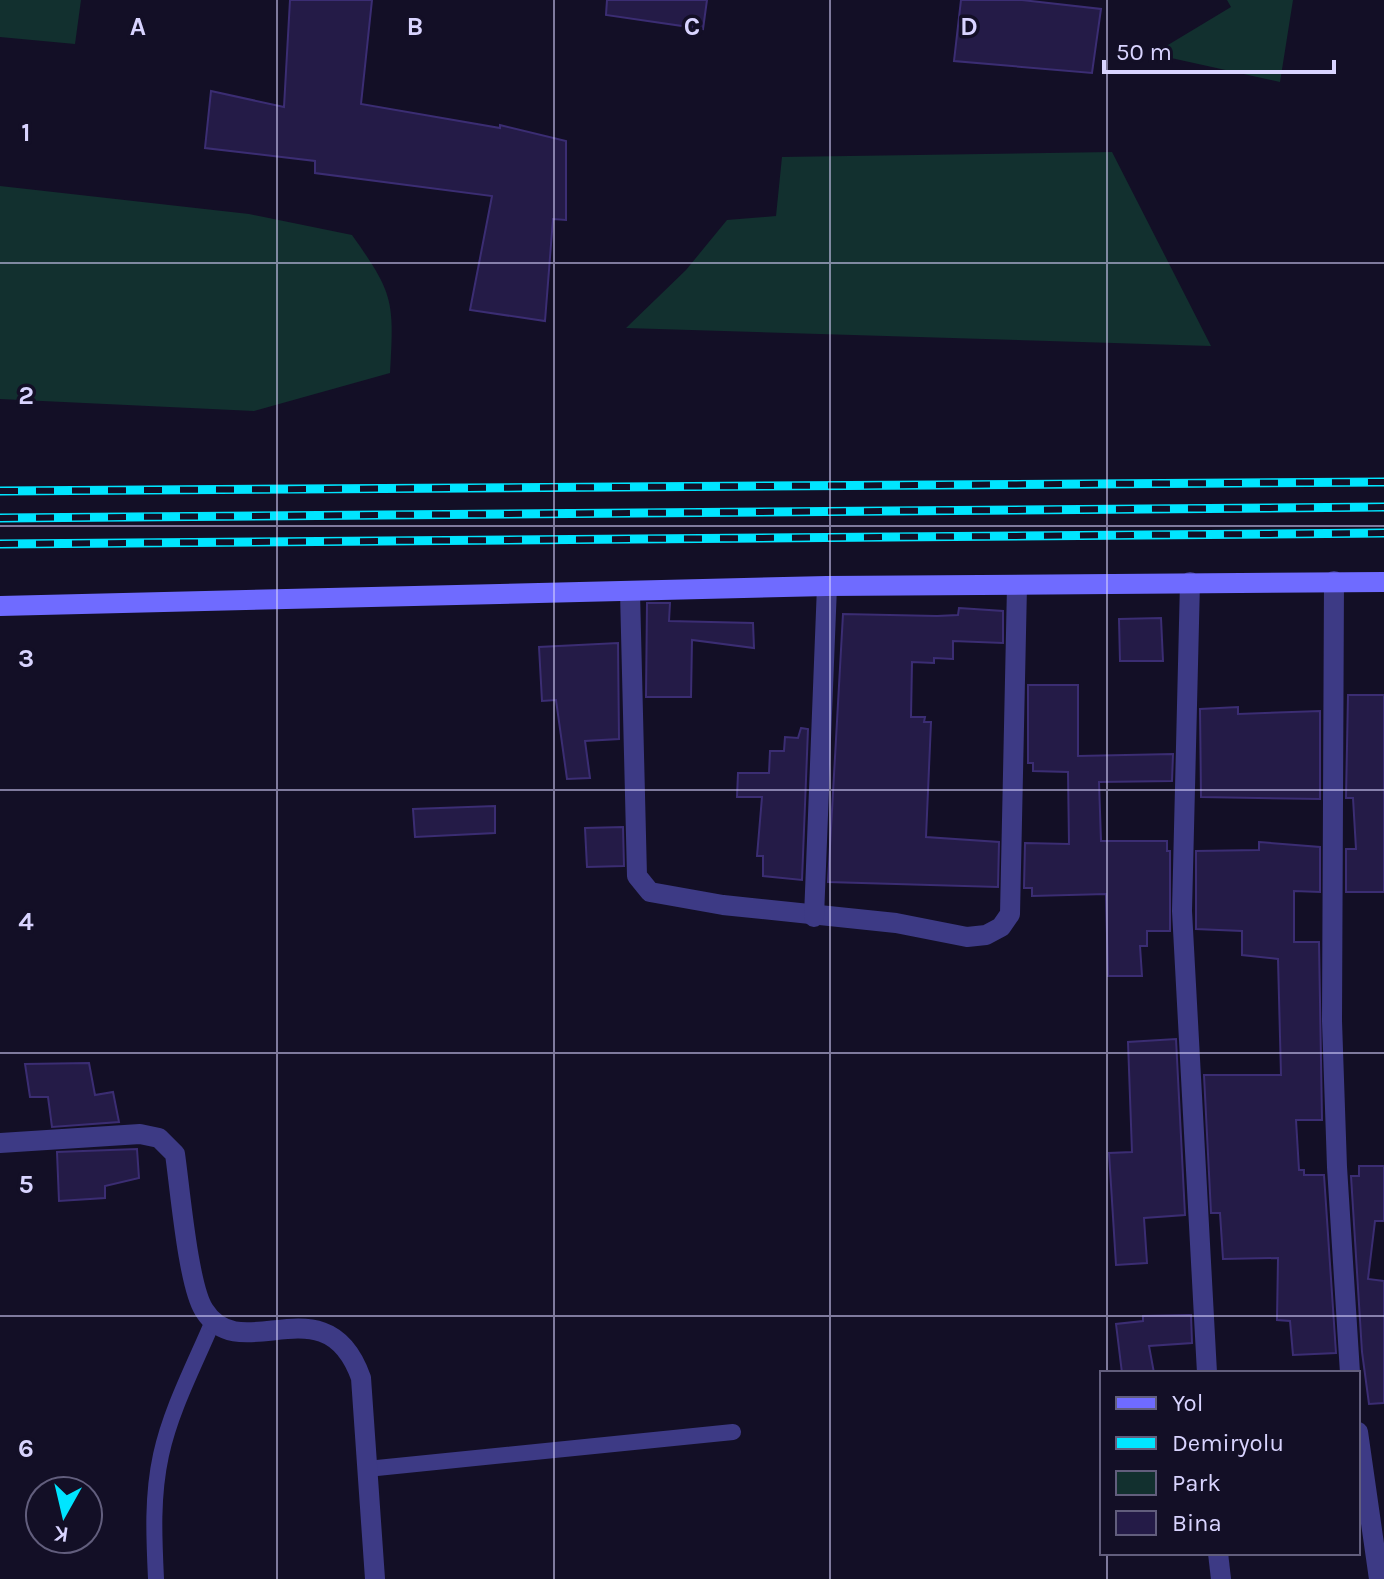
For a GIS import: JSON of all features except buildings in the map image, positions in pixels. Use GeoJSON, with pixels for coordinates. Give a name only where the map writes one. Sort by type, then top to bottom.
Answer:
{"type":"FeatureCollection","features":[{"type":"Feature","properties":{"kind":"street"},"geometry":{"type":"LineString","coordinates":[[1334,581],[1332,1021],[1337,1167],[1350,1371]]}},
{"type":"Feature","properties":{"kind":"street"},"geometry":{"type":"LineString","coordinates":[[1190,582],[1182,911],[1207,1371]]}},
{"type":"Feature","properties":{"kind":"street"},"geometry":{"type":"LineString","coordinates":[[0,606],[827,586],[1384,582]]}},
{"type":"Feature","properties":{"kind":"street"},"geometry":{"type":"LineString","coordinates":[[814,917],[827,586]]}},
{"type":"Feature","properties":{"kind":"street"},"geometry":{"type":"LineString","coordinates":[[630,592],[637,876],[650,892],[814,917],[896,923],[967,937],[986,935],[1001,927],[1010,914],[1017,586]]}},
{"type":"Feature","properties":{"kind":"street"},"geometry":{"type":"LineString","coordinates":[[0,1143],[140,1134],[150,1135],[168,1145],[175,1154],[196,1288],[205,1312],[213,1321],[244,1334],[302,1327],[315,1329],[348,1351],[361,1378],[375,1579]]}},
{"type":"Feature","properties":{"kind":"street"},"geometry":{"type":"LineString","coordinates":[[1360,1462],[1366,1550],[1379,1579]]}},
{"type":"Feature","properties":{"kind":"street"},"geometry":{"type":"LineString","coordinates":[[1218,1555],[1221,1579]]}},
{"type":"Feature","properties":{"kind":"lane"},"geometry":{"type":"LineString","coordinates":[[156,1579],[154,1504],[161,1455],[172,1418],[213,1321]]}},
{"type":"Feature","properties":{"kind":"lane"},"geometry":{"type":"LineString","coordinates":[[367,1469],[733,1432]]}},
{"type":"Feature","properties":{"kind":"green space"},"geometry":{"type":"Polygon","coordinates":[[[0,0],[81,0],[75,44],[0,37],[0,0]]]}},
{"type":"Feature","properties":{"kind":"green space"},"geometry":{"type":"Polygon","coordinates":[[[1227,0],[1293,0],[1280,82],[1153,54],[1231,7],[1227,0]]]}},
{"type":"Feature","properties":{"kind":"green space"},"geometry":{"type":"Polygon","coordinates":[[[1112,152],[1211,346],[626,328],[686,270],[727,220],[776,216],[782,157],[1112,152]]]}},
{"type":"Feature","properties":{"kind":"green space"},"geometry":{"type":"Polygon","coordinates":[[[0,186],[249,214],[352,235],[376,271],[388,299],[392,329],[390,373],[254,411],[0,399],[0,186]]]}},
{"type":"Feature","properties":{"kind":"railway"},"geometry":{"type":"LineString","coordinates":[[0,491],[1384,482]]}},
{"type":"Feature","properties":{"kind":"railway"},"geometry":{"type":"LineString","coordinates":[[0,518],[1384,507]]}},
{"type":"Feature","properties":{"kind":"railway"},"geometry":{"type":"LineString","coordinates":[[0,544],[1384,533]]}}]}
